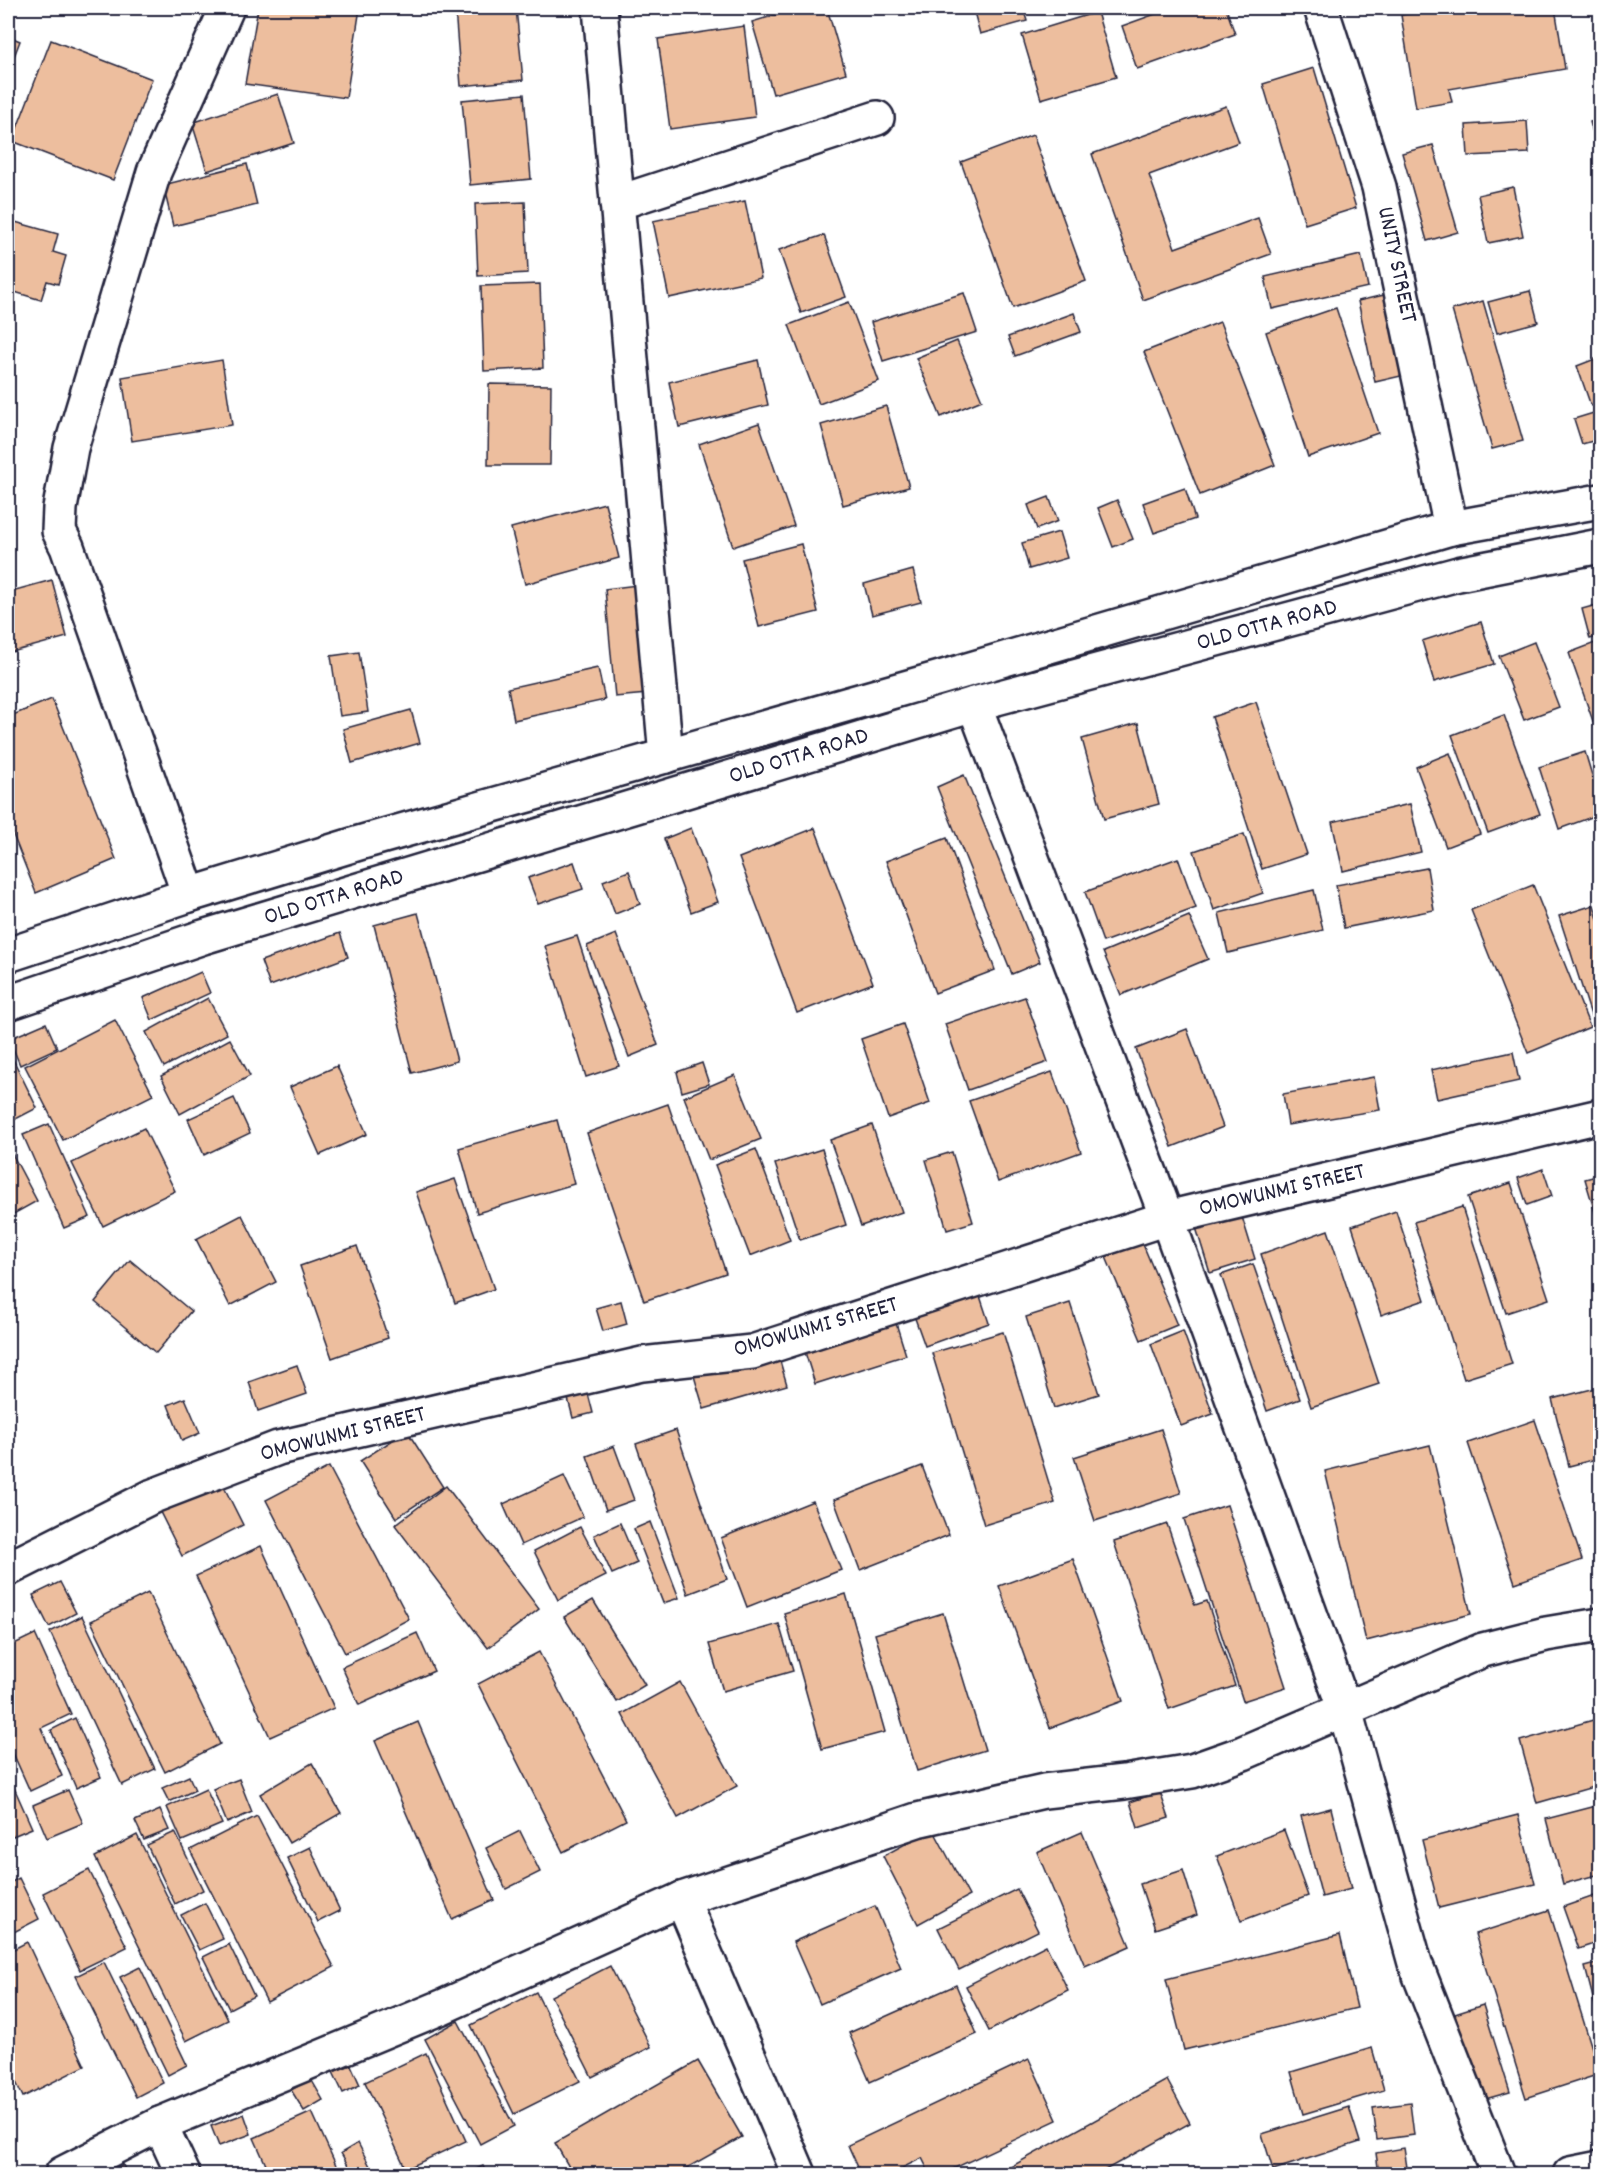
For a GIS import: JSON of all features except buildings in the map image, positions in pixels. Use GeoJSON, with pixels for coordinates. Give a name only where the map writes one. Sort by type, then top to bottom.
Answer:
{"type":"FeatureCollection","features":[{"type":"Feature","properties":{"kind":"street"},"geometry":{"type":"LineString","coordinates":[[189,895],[60,531],[60,508],[71,448],[154,172],[227,8]]}},
{"type":"Feature","properties":{"kind":"street"},"geometry":{"type":"LineString","coordinates":[[600,8],[666,756]]}},
{"type":"Feature","properties":{"kind":"street","name":"UNITY STREET"},"geometry":{"type":"LineString","coordinates":[[1321,8],[1379,187],[1451,528]]}},
{"type":"Feature","properties":{"kind":"street"},"geometry":{"type":"LineString","coordinates":[[617,203],[877,118]]}},
{"type":"Feature","properties":{"kind":"street","name":"OLD OTTA ROAD"},"geometry":{"type":"LineString","coordinates":[[8,955],[189,895],[359,843],[940,678],[1451,528],[1600,501]]}},
{"type":"Feature","properties":{"kind":"street","name":"OLD OTTA ROAD"},"geometry":{"type":"LineString","coordinates":[[8,1003],[203,938],[974,704],[1458,574],[1600,546]]}},
{"type":"Feature","properties":{"kind":"street"},"geometry":{"type":"LineString","coordinates":[[974,704],[1167,1218],[1346,1710],[1415,1963],[1498,2175]]}},
{"type":"Feature","properties":{"kind":"street","name":"OMOWUNMI STREET"},"geometry":{"type":"LineString","coordinates":[[8,1569],[153,1496],[278,1448],[642,1364],[752,1352],[1167,1218],[1600,1116]]}},
{"type":"Feature","properties":{"kind":"street"},"geometry":{"type":"LineString","coordinates":[[62,2175],[160,2124],[442,2007],[682,1899],[917,1820],[1044,1791],[1192,1771],[1243,1753],[1483,1650],[1546,1634],[1600,1625]]}},
{"type":"Feature","properties":{"kind":"street"},"geometry":{"type":"LineString","coordinates":[[682,1899],[799,2175]]}},
{"type":"Feature","properties":{"kind":"street"},"geometry":{"type":"LineString","coordinates":[[160,2124],[183,2175]]}},
{"type":"Feature","properties":{"kind":"street"},"geometry":{"type":"LineString","coordinates":[[1570,2175],[1600,2168]]}}]}
